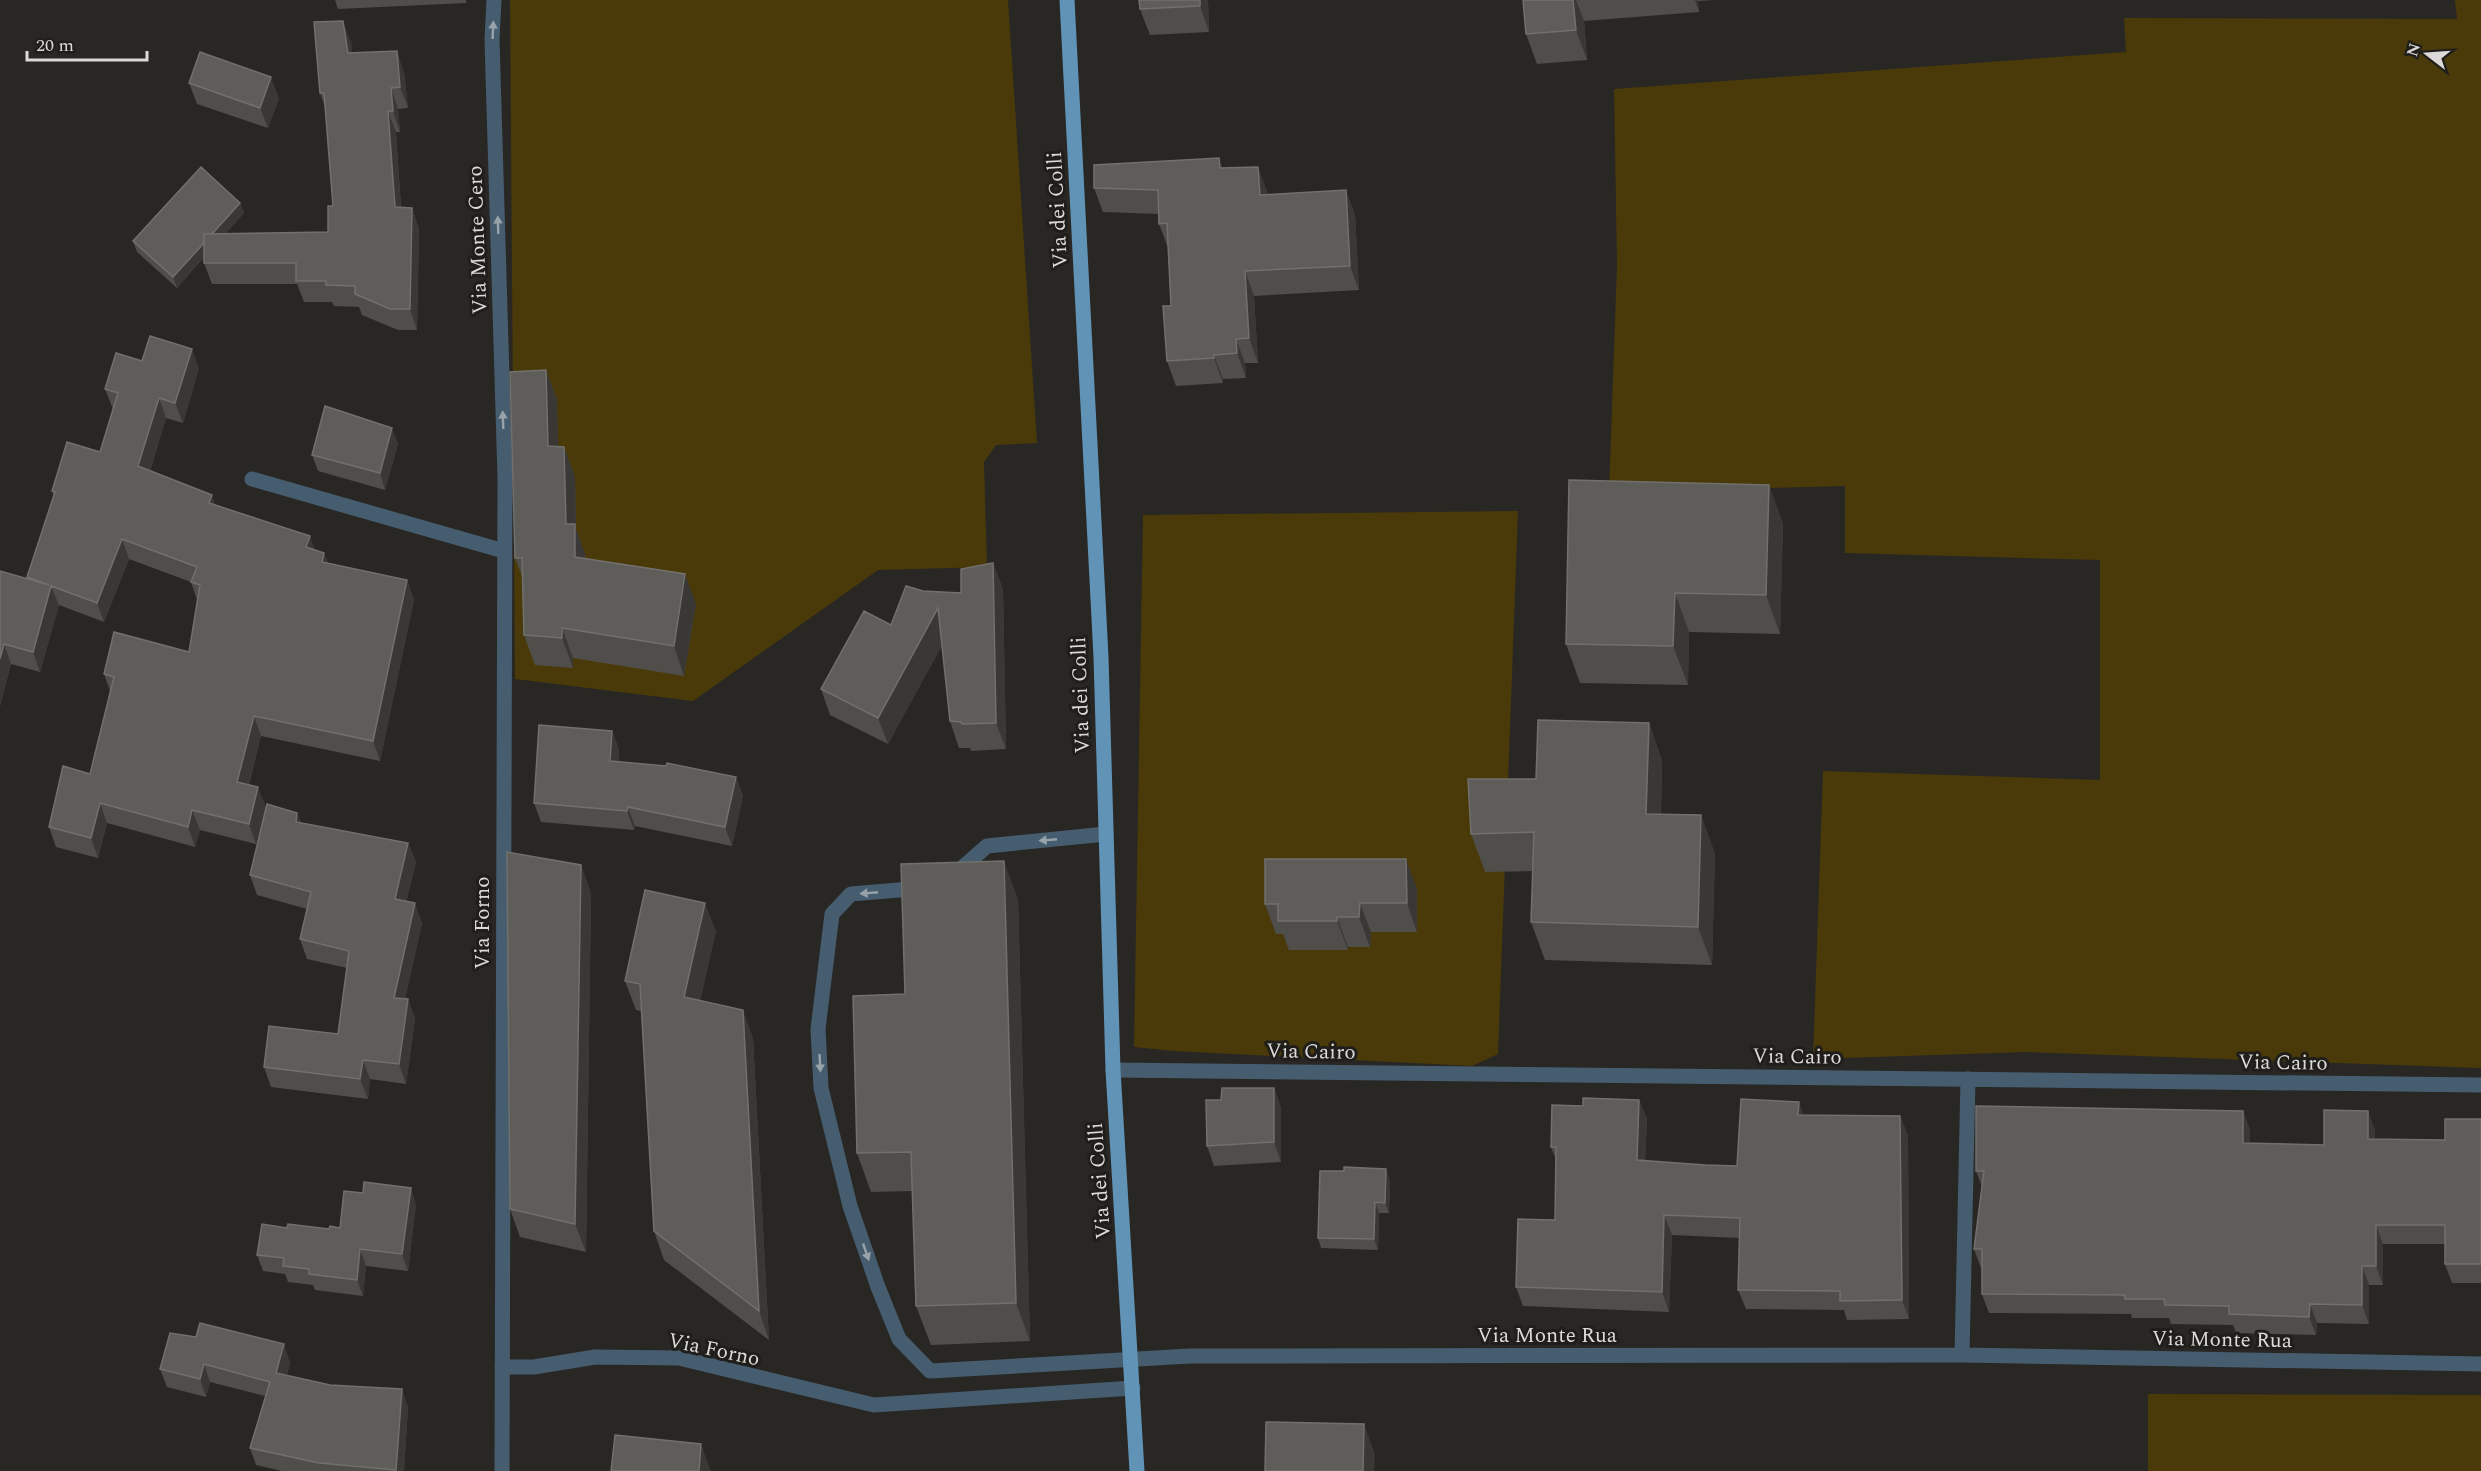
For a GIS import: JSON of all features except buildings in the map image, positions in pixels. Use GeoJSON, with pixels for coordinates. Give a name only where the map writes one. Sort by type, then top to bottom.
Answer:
{"type":"FeatureCollection","features":[{"type":"Feature","properties":{"kind":"main road","name":"Via dei Colli"},"geometry":{"type":"LineString","coordinates":[[1067,0],[1101,657],[1113,1070],[1137,1471]]}},
{"type":"Feature","properties":{"kind":"street","name":"Via Monte Cero"},"geometry":{"type":"LineString","coordinates":[[494,0],[492,40],[505,478]]}},
{"type":"Feature","properties":{"kind":"street","name":"Via Forno"},"geometry":{"type":"LineString","coordinates":[[502,1471],[505,478]]}},
{"type":"Feature","properties":{"kind":"street"},"geometry":{"type":"LineString","coordinates":[[252,479],[504,551]]}},
{"type":"Feature","properties":{"kind":"street","name":"Via Monte Rua"},"geometry":{"type":"LineString","coordinates":[[1106,834],[987,846],[942,886],[851,894],[832,915],[819,1029],[821,1088],[848,1196],[878,1287],[899,1339],[930,1371],[1132,1358],[1962,1355],[2481,1364]]}},
{"type":"Feature","properties":{"kind":"street","name":"Via Cairo"},"geometry":{"type":"LineString","coordinates":[[1113,1070],[2481,1085]]}},
{"type":"Feature","properties":{"kind":"street"},"geometry":{"type":"LineString","coordinates":[[1962,1355],[1968,1079]]}},
{"type":"Feature","properties":{"kind":"street","name":"Via Forno"},"geometry":{"type":"LineString","coordinates":[[502,1367],[534,1367],[595,1357],[679,1358],[874,1405],[1133,1388]]}},
{"type":"Feature","properties":{"kind":"shaded area"},"geometry":{"type":"Polygon","coordinates":[[[510,0],[1008,0],[1037,443],[996,445],[984,462],[987,567],[878,570],[693,701],[515,679],[510,0]]]}},
{"type":"Feature","properties":{"kind":"shaded area"},"geometry":{"type":"Polygon","coordinates":[[[2455,0],[2481,0],[2481,1068],[2027,1052],[1813,1059],[1823,771],[2100,780],[2100,560],[1845,553],[1845,486],[1609,492],[1617,265],[1614,89],[2126,52],[2124,18],[2457,19],[2455,0]]]}},
{"type":"Feature","properties":{"kind":"shaded area"},"geometry":{"type":"Polygon","coordinates":[[[1518,511],[1498,1054],[1472,1066],[1134,1047],[1143,515],[1518,511]]]}},
{"type":"Feature","properties":{"kind":"shaded area"},"geometry":{"type":"Polygon","coordinates":[[[2148,1394],[2481,1395],[2481,1471],[2148,1471],[2148,1394]]]}}]}
